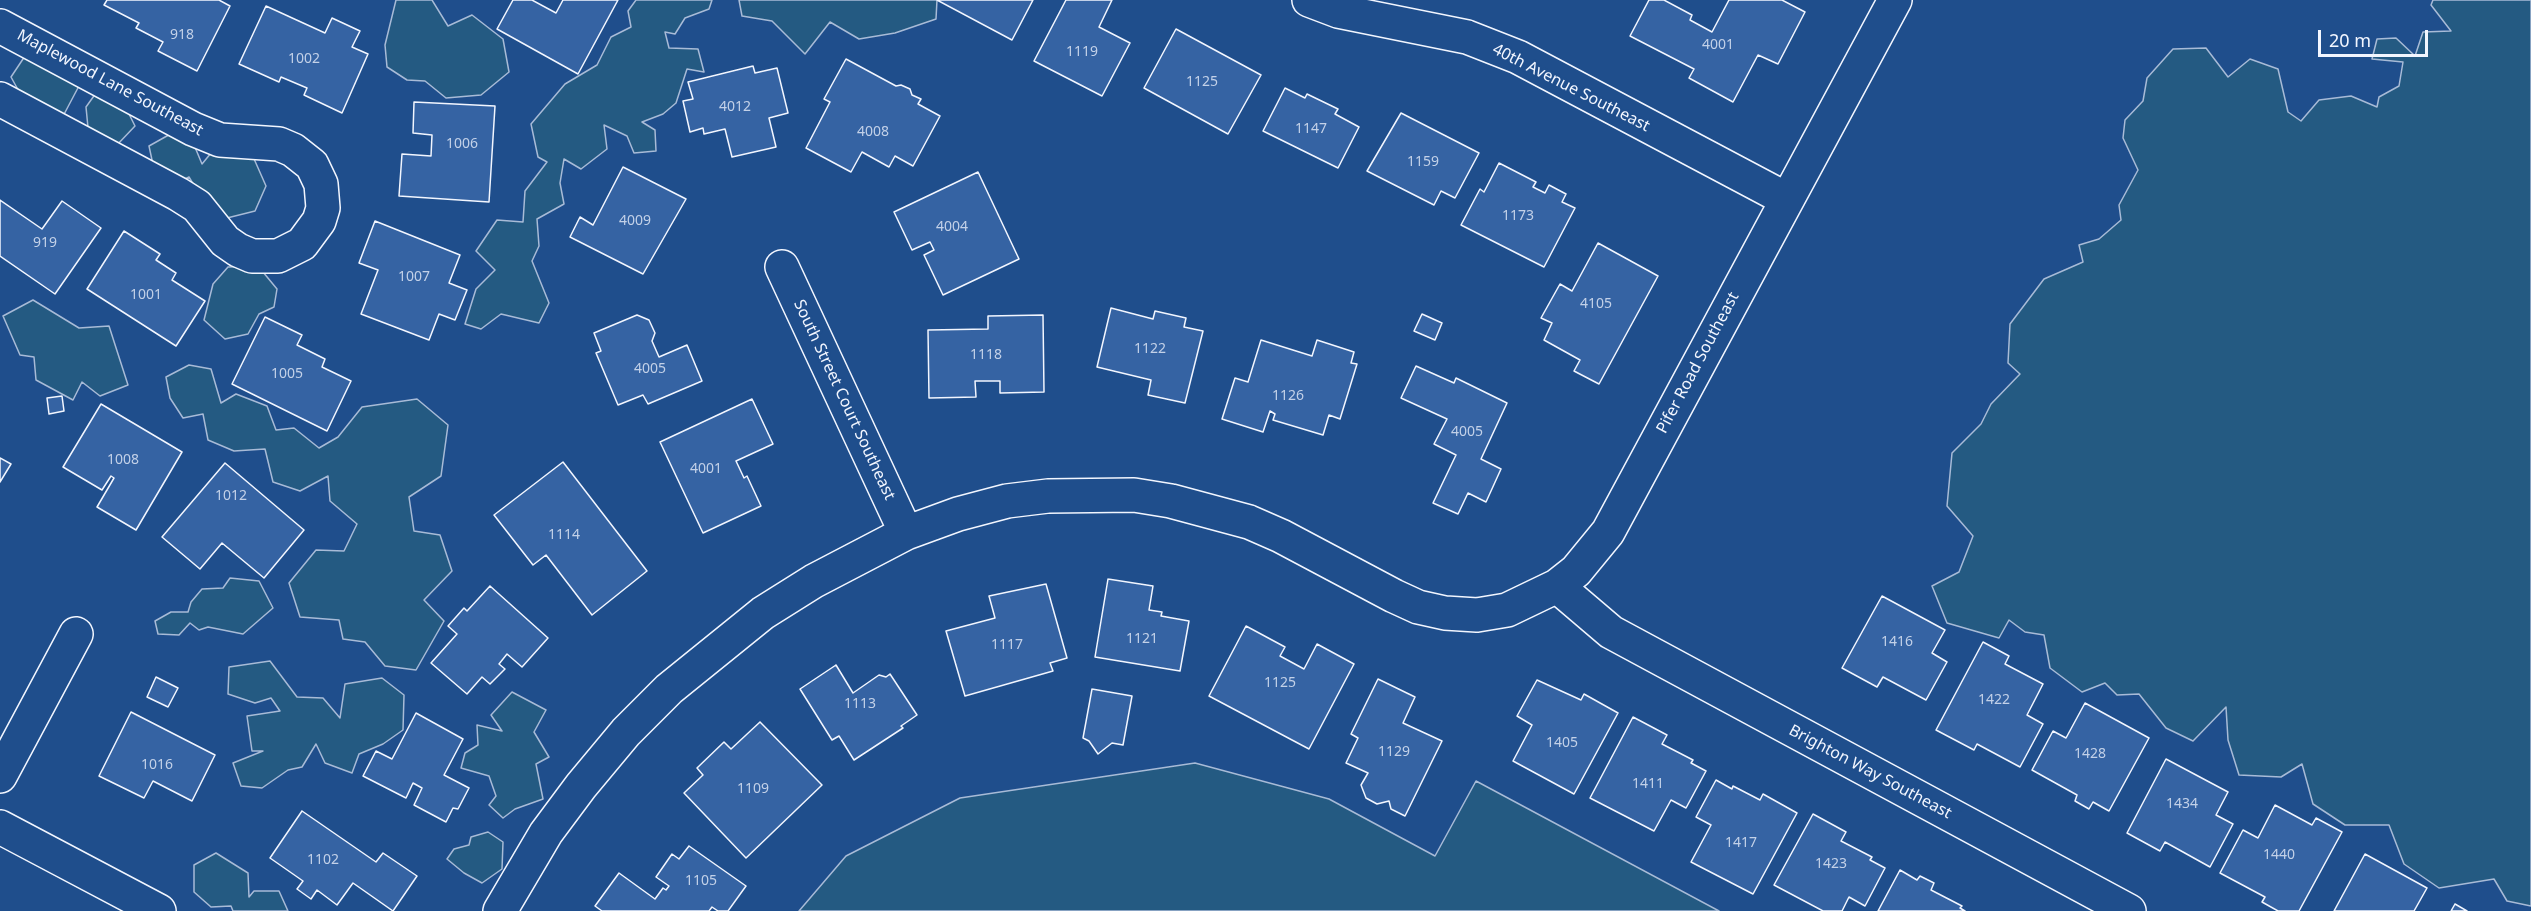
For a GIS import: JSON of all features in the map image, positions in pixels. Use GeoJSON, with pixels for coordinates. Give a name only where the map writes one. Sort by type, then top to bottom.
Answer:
{"type":"FeatureCollection","features":[{"type":"Feature","properties":{"kind":"street","name":"40th Avenue Southeast"},"geometry":{"type":"LineString","coordinates":[[1309,0],[1338,11],[1467,37],[1518,57],[1786,199]]}},
{"type":"Feature","properties":{"kind":"street","name":"Pifer Road Southeast"},"geometry":{"type":"LineString","coordinates":[[500,911],[546,833],[581,786],[626,732],[669,689],[713,651],[763,613],[814,581],[906,533],[958,514],[1007,501],[1091,493],[1134,495],[1209,510],[1249,522],[1281,536],[1418,607],[1445,613],[1477,615],[1507,610],[1557,586],[1576,571],[1608,532],[1895,0]]}},
{"type":"Feature","properties":{"kind":"street","name":"Maplewood Lane Southeast"},"geometry":{"type":"LineString","coordinates":[[0,26],[193,129],[220,140],[279,144],[293,150],[312,165],[321,184],[323,202],[319,221],[302,244],[278,256],[252,256],[225,242],[197,206],[178,194],[0,99]]}},
{"type":"Feature","properties":{"kind":"street","name":"South Street Court Southeast"},"geometry":{"type":"LineString","coordinates":[[782,267],[906,533]]}},
{"type":"Feature","properties":{"kind":"street","name":"Brighton Way Southeast"},"geometry":{"type":"LineString","coordinates":[[1557,586],[1611,632],[2129,911]]}},
{"type":"Feature","properties":{"kind":"street"},"geometry":{"type":"LineString","coordinates":[[0,776],[76,634]]}},
{"type":"Feature","properties":{"kind":"street"},"geometry":{"type":"LineString","coordinates":[[0,826],[159,911]]}},
{"type":"Feature","properties":{"kind":"shaded area"},"geometry":{"type":"Polygon","coordinates":[[[396,0],[432,0],[448,26],[472,15],[503,39],[509,72],[481,95],[446,98],[425,81],[407,80],[387,67],[385,45],[396,0]]]}},
{"type":"Feature","properties":{"kind":"shaded area"},"geometry":{"type":"Polygon","coordinates":[[[636,0],[712,0],[709,9],[685,18],[675,34],[665,32],[669,48],[698,49],[704,72],[687,69],[676,103],[663,114],[642,122],[655,130],[656,151],[634,153],[627,136],[604,125],[607,149],[581,169],[564,159],[560,183],[564,204],[537,219],[539,246],[532,261],[549,303],[539,323],[501,314],[481,329],[465,324],[476,289],[495,270],[476,251],[497,220],[523,222],[525,191],[547,162],[538,157],[531,124],[565,84],[597,65],[611,37],[631,27],[628,11],[636,0]]]}},
{"type":"Feature","properties":{"kind":"shaded area"},"geometry":{"type":"Polygon","coordinates":[[[739,0],[937,0],[936,19],[895,33],[859,39],[830,22],[805,54],[772,21],[742,16],[739,0]]]}},
{"type":"Feature","properties":{"kind":"shaded area"},"geometry":{"type":"Polygon","coordinates":[[[2433,0],[2531,0],[2531,906],[2507,901],[2494,879],[2439,888],[2404,864],[2389,825],[2345,825],[2313,804],[2302,764],[2281,777],[2239,775],[2228,740],[2226,707],[2193,741],[2166,728],[2139,694],[2117,695],[2105,683],[2082,692],[2050,668],[2044,635],[2025,632],[2009,620],[1999,638],[1947,623],[1932,586],[1959,572],[1973,536],[1947,506],[1952,453],[1981,424],[1991,404],[2020,374],[2008,363],[2010,324],[2044,279],[2083,262],[2079,245],[2099,239],[2121,220],[2119,205],[2138,170],[2123,138],[2125,120],[2143,101],[2147,78],[2173,49],[2206,48],[2228,77],[2250,59],[2278,69],[2288,112],[2301,121],[2319,100],[2351,96],[2377,107],[2379,97],[2399,86],[2403,62],[2372,59],[2377,39],[2396,38],[2415,56],[2423,32],[2451,31],[2431,5],[2433,0]]]}},
{"type":"Feature","properties":{"kind":"shaded area"},"geometry":{"type":"Polygon","coordinates":[[[27,53],[80,84],[61,120],[27,106],[11,77],[27,53]]]}},
{"type":"Feature","properties":{"kind":"shaded area"},"geometry":{"type":"Polygon","coordinates":[[[96,93],[120,96],[135,126],[116,146],[89,138],[86,107],[96,93]]]}},
{"type":"Feature","properties":{"kind":"shaded area"},"geometry":{"type":"Polygon","coordinates":[[[174,132],[192,140],[202,164],[216,147],[251,152],[266,186],[255,211],[223,219],[199,194],[189,177],[177,183],[155,174],[149,146],[174,132]]]}},
{"type":"Feature","properties":{"kind":"shaded area"},"geometry":{"type":"Polygon","coordinates":[[[258,266],[277,289],[274,307],[259,314],[248,334],[225,339],[204,320],[213,284],[228,267],[258,266]]]}},
{"type":"Feature","properties":{"kind":"shaded area"},"geometry":{"type":"Polygon","coordinates":[[[33,300],[79,328],[109,326],[128,385],[100,396],[82,382],[73,400],[36,380],[34,357],[20,355],[3,316],[33,300]]]}},
{"type":"Feature","properties":{"kind":"shaded area"},"geometry":{"type":"Polygon","coordinates":[[[189,365],[211,369],[221,403],[236,394],[267,406],[276,430],[294,428],[319,448],[338,437],[362,407],[417,399],[448,425],[441,476],[409,497],[414,531],[440,535],[452,571],[424,600],[444,621],[416,670],[385,666],[365,642],[343,639],[339,620],[300,617],[289,583],[316,550],[344,551],[357,524],[330,501],[328,476],[300,491],[273,482],[265,449],[234,451],[208,440],[203,414],[183,418],[170,398],[166,377],[189,365]]]}},
{"type":"Feature","properties":{"kind":"shaded area"},"geometry":{"type":"Polygon","coordinates":[[[230,578],[259,581],[273,608],[243,634],[208,627],[199,630],[190,623],[179,635],[158,634],[155,621],[171,612],[188,612],[191,602],[202,589],[223,588],[230,578]]]}},
{"type":"Feature","properties":{"kind":"shaded area"},"geometry":{"type":"Polygon","coordinates":[[[270,661],[297,697],[323,698],[340,718],[345,684],[382,678],[404,695],[403,730],[383,744],[359,754],[352,773],[325,763],[316,744],[302,767],[288,770],[262,788],[241,786],[233,763],[263,751],[252,751],[247,716],[280,711],[271,698],[255,703],[228,694],[229,667],[270,661]]]}},
{"type":"Feature","properties":{"kind":"shaded area"},"geometry":{"type":"Polygon","coordinates":[[[512,692],[546,710],[534,732],[549,757],[536,764],[543,799],[515,809],[503,818],[489,805],[496,796],[489,776],[461,768],[465,753],[478,745],[477,725],[502,731],[491,715],[512,692]]]}},
{"type":"Feature","properties":{"kind":"shaded area"},"geometry":{"type":"Polygon","coordinates":[[[1195,763],[1329,799],[1435,856],[1476,781],[1719,911],[799,911],[846,856],[960,798],[1195,763]]]}},
{"type":"Feature","properties":{"kind":"shaded area"},"geometry":{"type":"Polygon","coordinates":[[[488,832],[503,842],[502,869],[482,883],[464,873],[447,859],[454,849],[469,845],[471,837],[488,832]]]}},
{"type":"Feature","properties":{"kind":"shaded area"},"geometry":{"type":"Polygon","coordinates":[[[216,853],[248,873],[249,897],[254,891],[279,891],[288,911],[233,911],[231,906],[211,907],[194,892],[194,865],[216,853]]]}},
{"type":"Feature","properties":{"kind":"building"},"geometry":{"type":"Polygon","coordinates":[[[107,0],[219,0],[230,6],[197,71],[158,51],[163,42],[136,28],[139,23],[104,5],[107,0]]]}},
{"type":"Feature","properties":{"kind":"building"},"geometry":{"type":"Polygon","coordinates":[[[513,0],[532,0],[556,13],[563,0],[618,0],[578,74],[497,29],[513,0]]]}},
{"type":"Feature","properties":{"kind":"building"},"geometry":{"type":"Polygon","coordinates":[[[937,0],[1033,0],[1012,40],[937,0]]]}},
{"type":"Feature","properties":{"kind":"building"},"geometry":{"type":"Polygon","coordinates":[[[1066,0],[1112,0],[1099,27],[1130,43],[1102,96],[1034,61],[1066,0]]]}},
{"type":"Feature","properties":{"kind":"building"},"geometry":{"type":"Polygon","coordinates":[[[1649,0],[1664,0],[1692,15],[1690,20],[1712,32],[1729,0],[1782,0],[1805,12],[1778,64],[1758,55],[1733,102],[1689,78],[1694,69],[1630,36],[1649,0]]]}},
{"type":"Feature","properties":{"kind":"building"},"geometry":{"type":"Polygon","coordinates":[[[266,6],[325,33],[332,18],[360,31],[352,47],[368,54],[342,113],[304,95],[307,88],[281,77],[279,82],[239,64],[266,6]]]}},
{"type":"Feature","properties":{"kind":"building"},"geometry":{"type":"Polygon","coordinates":[[[1176,29],[1261,75],[1228,134],[1144,88],[1176,29]]]}},
{"type":"Feature","properties":{"kind":"building"},"geometry":{"type":"Polygon","coordinates":[[[846,59],[896,86],[901,85],[910,89],[912,95],[921,99],[918,104],[940,116],[913,166],[895,156],[889,167],[862,152],[851,172],[806,148],[830,102],[824,99],[846,59]]]}},
{"type":"Feature","properties":{"kind":"building"},"geometry":{"type":"Polygon","coordinates":[[[753,66],[755,73],[777,68],[788,113],[769,118],[776,147],[732,157],[725,129],[704,134],[703,128],[690,132],[683,101],[693,99],[688,82],[753,66]]]}},
{"type":"Feature","properties":{"kind":"building"},"geometry":{"type":"Polygon","coordinates":[[[1285,88],[1305,98],[1307,94],[1338,109],[1335,114],[1359,127],[1338,168],[1263,131],[1285,88]]]}},
{"type":"Feature","properties":{"kind":"building"},"geometry":{"type":"Polygon","coordinates":[[[414,102],[495,106],[489,202],[399,196],[402,154],[431,156],[432,135],[413,133],[414,102]]]}},
{"type":"Feature","properties":{"kind":"building"},"geometry":{"type":"Polygon","coordinates":[[[1401,113],[1479,153],[1455,198],[1441,191],[1434,205],[1367,171],[1401,113]]]}},
{"type":"Feature","properties":{"kind":"building"},"geometry":{"type":"Polygon","coordinates":[[[1499,163],[1536,182],[1533,187],[1545,193],[1549,185],[1566,194],[1562,202],[1575,208],[1544,267],[1461,225],[1480,189],[1484,192],[1499,163]]]}},
{"type":"Feature","properties":{"kind":"building"},"geometry":{"type":"Polygon","coordinates":[[[623,167],[686,199],[643,274],[570,237],[580,217],[593,225],[623,167]]]}},
{"type":"Feature","properties":{"kind":"building"},"geometry":{"type":"Polygon","coordinates":[[[978,172],[1019,259],[943,295],[924,255],[934,250],[930,242],[912,250],[894,212],[978,172]]]}},
{"type":"Feature","properties":{"kind":"building"},"geometry":{"type":"Polygon","coordinates":[[[0,200],[42,229],[62,201],[101,228],[55,294],[0,256],[0,200]]]}},
{"type":"Feature","properties":{"kind":"building"},"geometry":{"type":"Polygon","coordinates":[[[375,221],[460,255],[449,283],[467,290],[455,320],[439,314],[429,340],[361,314],[378,270],[359,263],[375,221]]]}},
{"type":"Feature","properties":{"kind":"building"},"geometry":{"type":"Polygon","coordinates":[[[124,231],[160,254],[156,260],[176,273],[172,280],[205,301],[176,346],[87,289],[124,231]]]}},
{"type":"Feature","properties":{"kind":"building"},"geometry":{"type":"Polygon","coordinates":[[[1598,243],[1658,276],[1599,384],[1574,371],[1580,360],[1544,340],[1552,323],[1541,318],[1560,284],[1572,291],[1598,243]]]}},
{"type":"Feature","properties":{"kind":"building"},"geometry":{"type":"Polygon","coordinates":[[[1111,308],[1153,319],[1155,311],[1186,318],[1184,327],[1203,331],[1185,403],[1148,395],[1151,380],[1097,367],[1111,308]]]}},
{"type":"Feature","properties":{"kind":"building"},"geometry":{"type":"Polygon","coordinates":[[[1422,314],[1442,323],[1435,340],[1414,331],[1422,314]]]}},
{"type":"Feature","properties":{"kind":"building"},"geometry":{"type":"Polygon","coordinates":[[[637,315],[649,320],[655,333],[652,341],[659,357],[687,345],[702,381],[648,404],[643,395],[618,405],[596,353],[601,351],[594,333],[637,315]]]}},
{"type":"Feature","properties":{"kind":"building"},"geometry":{"type":"Polygon","coordinates":[[[1043,315],[1044,392],[1000,393],[1000,381],[975,381],[976,397],[929,398],[928,330],[988,329],[988,316],[1043,315]]]}},
{"type":"Feature","properties":{"kind":"building"},"geometry":{"type":"Polygon","coordinates":[[[265,317],[302,335],[297,345],[325,359],[322,367],[351,381],[327,431],[232,384],[265,317]]]}},
{"type":"Feature","properties":{"kind":"building"},"geometry":{"type":"Polygon","coordinates":[[[1261,340],[1312,356],[1317,340],[1354,352],[1351,363],[1357,364],[1340,419],[1329,415],[1323,435],[1273,420],[1275,414],[1270,411],[1263,432],[1222,419],[1235,378],[1248,382],[1261,340]]]}},
{"type":"Feature","properties":{"kind":"building"},"geometry":{"type":"Polygon","coordinates":[[[1416,366],[1454,383],[1456,378],[1507,403],[1481,459],[1501,469],[1486,502],[1468,493],[1458,514],[1433,503],[1456,455],[1434,444],[1447,419],[1401,398],[1416,366]]]}},
{"type":"Feature","properties":{"kind":"building"},"geometry":{"type":"Polygon","coordinates":[[[62,396],[64,411],[49,414],[47,398],[62,396]]]}},
{"type":"Feature","properties":{"kind":"building"},"geometry":{"type":"Polygon","coordinates":[[[752,399],[773,444],[736,461],[744,478],[747,476],[761,506],[703,533],[660,442],[752,399]]]}},
{"type":"Feature","properties":{"kind":"building"},"geometry":{"type":"Polygon","coordinates":[[[101,404],[182,452],[136,530],[97,507],[114,478],[111,476],[102,490],[63,467],[101,404]]]}},
{"type":"Feature","properties":{"kind":"building"},"geometry":{"type":"Polygon","coordinates":[[[0,458],[11,464],[0,482],[0,458]]]}},
{"type":"Feature","properties":{"kind":"building"},"geometry":{"type":"Polygon","coordinates":[[[563,462],[647,571],[592,615],[546,555],[533,565],[494,515],[563,462]]]}},
{"type":"Feature","properties":{"kind":"building"},"geometry":{"type":"Polygon","coordinates":[[[225,463],[304,530],[264,578],[222,543],[200,569],[162,537],[225,463]]]}},
{"type":"Feature","properties":{"kind":"building"},"geometry":{"type":"Polygon","coordinates":[[[1108,579],[1153,586],[1149,610],[1162,612],[1161,616],[1189,621],[1180,671],[1095,657],[1108,579]]]}},
{"type":"Feature","properties":{"kind":"building"},"geometry":{"type":"Polygon","coordinates":[[[1046,584],[1067,658],[1050,663],[1053,671],[965,696],[946,631],[995,618],[989,596],[1046,584]]]}},
{"type":"Feature","properties":{"kind":"building"},"geometry":{"type":"Polygon","coordinates":[[[490,586],[548,638],[522,667],[507,654],[499,664],[505,669],[490,684],[482,677],[467,694],[431,663],[457,634],[448,626],[464,608],[467,611],[490,586]]]}},
{"type":"Feature","properties":{"kind":"building"},"geometry":{"type":"Polygon","coordinates":[[[1882,596],[1945,630],[1932,653],[1947,662],[1926,700],[1883,677],[1877,687],[1842,668],[1882,596]]]}},
{"type":"Feature","properties":{"kind":"building"},"geometry":{"type":"Polygon","coordinates":[[[1246,626],[1285,647],[1280,656],[1304,669],[1317,644],[1354,664],[1309,749],[1209,696],[1246,626]]]}},
{"type":"Feature","properties":{"kind":"building"},"geometry":{"type":"Polygon","coordinates":[[[1983,642],[2009,656],[2005,664],[2043,684],[2027,715],[2043,724],[2020,767],[1977,744],[1974,750],[1936,730],[1983,642]]]}},
{"type":"Feature","properties":{"kind":"building"},"geometry":{"type":"Polygon","coordinates":[[[836,665],[853,693],[879,675],[886,677],[890,674],[917,715],[901,726],[903,728],[854,760],[839,736],[832,740],[800,689],[836,665]]]}},
{"type":"Feature","properties":{"kind":"building"},"geometry":{"type":"Polygon","coordinates":[[[156,677],[178,688],[168,707],[147,697],[156,677]]]}},
{"type":"Feature","properties":{"kind":"building"},"geometry":{"type":"Polygon","coordinates":[[[1378,679],[1415,697],[1403,723],[1442,741],[1405,816],[1391,809],[1389,801],[1377,804],[1366,798],[1361,785],[1368,773],[1346,763],[1358,738],[1351,734],[1378,679]]]}},
{"type":"Feature","properties":{"kind":"building"},"geometry":{"type":"Polygon","coordinates":[[[1537,680],[1581,700],[1584,694],[1618,713],[1574,794],[1513,761],[1532,725],[1517,716],[1537,680]]]}},
{"type":"Feature","properties":{"kind":"building"},"geometry":{"type":"Polygon","coordinates":[[[1092,689],[1132,696],[1123,745],[1112,743],[1098,754],[1089,741],[1083,738],[1092,689]]]}},
{"type":"Feature","properties":{"kind":"building"},"geometry":{"type":"Polygon","coordinates":[[[2085,703],[2149,738],[2109,811],[2093,802],[2089,809],[2075,801],[2077,795],[2032,770],[2053,731],[2066,738],[2085,703]]]}},
{"type":"Feature","properties":{"kind":"building"},"geometry":{"type":"Polygon","coordinates":[[[131,712],[215,755],[192,801],[153,781],[144,798],[99,776],[131,712]]]}},
{"type":"Feature","properties":{"kind":"building"},"geometry":{"type":"Polygon","coordinates":[[[416,713],[463,739],[444,775],[469,788],[458,809],[453,808],[446,822],[414,805],[422,788],[413,783],[406,798],[363,776],[376,751],[392,759],[416,713]]]}},
{"type":"Feature","properties":{"kind":"building"},"geometry":{"type":"Polygon","coordinates":[[[1633,717],[1667,735],[1662,744],[1693,760],[1691,763],[1706,771],[1686,808],[1671,800],[1654,831],[1590,798],[1633,717]]]}},
{"type":"Feature","properties":{"kind":"building"},"geometry":{"type":"Polygon","coordinates":[[[760,722],[822,785],[746,858],[684,793],[703,775],[697,768],[724,742],[731,749],[760,722]]]}},
{"type":"Feature","properties":{"kind":"building"},"geometry":{"type":"Polygon","coordinates":[[[2166,759],[2228,792],[2216,815],[2233,824],[2210,867],[2165,842],[2160,851],[2127,833],[2166,759]]]}},
{"type":"Feature","properties":{"kind":"building"},"geometry":{"type":"Polygon","coordinates":[[[1716,780],[1760,800],[1763,794],[1797,813],[1753,894],[1691,862],[1711,825],[1696,817],[1716,780]]]}},
{"type":"Feature","properties":{"kind":"building"},"geometry":{"type":"Polygon","coordinates":[[[2275,805],[2312,825],[2316,818],[2342,832],[2299,911],[2278,911],[2262,902],[2265,897],[2220,873],[2243,830],[2258,838],[2275,805]]]}},
{"type":"Feature","properties":{"kind":"building"},"geometry":{"type":"Polygon","coordinates":[[[302,811],[376,862],[383,853],[417,876],[393,911],[353,883],[337,905],[317,890],[311,899],[297,889],[303,881],[270,858],[302,811]]]}},
{"type":"Feature","properties":{"kind":"building"},"geometry":{"type":"Polygon","coordinates":[[[1813,814],[1846,832],[1841,841],[1872,857],[1870,860],[1885,868],[1865,906],[1849,897],[1842,911],[1823,911],[1774,885],[1813,814]]]}},
{"type":"Feature","properties":{"kind":"building"},"geometry":{"type":"Polygon","coordinates":[[[689,846],[746,886],[728,911],[718,911],[712,907],[709,911],[602,911],[595,906],[619,873],[655,899],[663,888],[666,890],[669,886],[656,877],[672,854],[679,859],[689,846]]]}},
{"type":"Feature","properties":{"kind":"building"},"geometry":{"type":"Polygon","coordinates":[[[2365,854],[2427,888],[2414,911],[2334,911],[2365,854]]]}},
{"type":"Feature","properties":{"kind":"building"},"geometry":{"type":"Polygon","coordinates":[[[1900,870],[1917,880],[1920,876],[1934,883],[1931,890],[1962,906],[1960,908],[1965,911],[1878,911],[1900,870]]]}},
{"type":"Feature","properties":{"kind":"building"},"geometry":{"type":"Polygon","coordinates":[[[2455,904],[2467,911],[2451,911],[2455,904]]]}}]}
